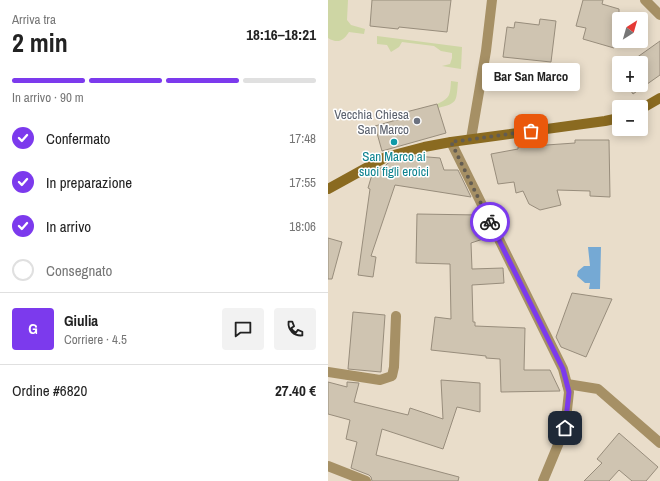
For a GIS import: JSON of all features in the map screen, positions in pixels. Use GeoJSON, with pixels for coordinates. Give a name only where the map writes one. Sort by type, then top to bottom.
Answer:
{"type":"FeatureCollection","features":[{"type":"Feature","properties":{"kind":"street"},"geometry":{"type":"LineString","coordinates":[[471,139],[486,51],[492,0]]}},
{"type":"Feature","properties":{"kind":"street"},"geometry":{"type":"LineString","coordinates":[[645,0],[660,15]]}},
{"type":"Feature","properties":{"kind":"street"},"geometry":{"type":"LineString","coordinates":[[648,105],[660,98]]}},
{"type":"Feature","properties":{"kind":"street"},"geometry":{"type":"LineString","coordinates":[[328,189],[386,157],[424,147],[612,120]]}},
{"type":"Feature","properties":{"kind":"street"},"geometry":{"type":"LineString","coordinates":[[451,142],[563,369],[569,392],[565,428],[543,481]]}},
{"type":"Feature","properties":{"kind":"street"},"geometry":{"type":"LineString","coordinates":[[328,372],[380,380],[392,376],[394,367],[396,316]]}},
{"type":"Feature","properties":{"kind":"street"},"geometry":{"type":"LineString","coordinates":[[567,384],[598,389],[660,444]]}},
{"type":"Feature","properties":{"kind":"street"},"geometry":{"type":"LineString","coordinates":[[328,466],[366,481]]}},
{"type":"Feature","properties":{"kind":"green space"},"geometry":{"type":"Polygon","coordinates":[[[328,0],[348,0],[347,20],[351,25],[365,29],[364,34],[349,32],[345,38],[340,41],[335,41],[328,38],[328,0]]]}},
{"type":"Feature","properties":{"kind":"green space"},"geometry":{"type":"Polygon","coordinates":[[[377,36],[462,47],[461,69],[442,66],[450,64],[452,53],[441,51],[434,46],[402,42],[399,47],[391,52],[387,45],[377,44],[377,36]]]}},
{"type":"Feature","properties":{"kind":"green space"},"geometry":{"type":"Polygon","coordinates":[[[451,81],[458,82],[455,101],[449,105],[438,108],[437,104],[445,100],[448,96],[451,81]]]}},
{"type":"Feature","properties":{"kind":"water"},"geometry":{"type":"Polygon","coordinates":[[[588,247],[601,247],[600,289],[589,289],[590,283],[585,283],[577,276],[578,271],[584,266],[590,266],[588,247]]]}},
{"type":"Feature","properties":{"kind":"building"},"geometry":{"type":"Polygon","coordinates":[[[372,0],[451,0],[447,32],[399,27],[398,29],[370,26],[372,0]]]}},
{"type":"Feature","properties":{"kind":"building"},"geometry":{"type":"Polygon","coordinates":[[[583,0],[603,0],[602,4],[619,9],[619,12],[612,12],[612,47],[583,39],[586,28],[576,26],[583,0]]]}},
{"type":"Feature","properties":{"kind":"building"},"geometry":{"type":"Polygon","coordinates":[[[540,19],[556,21],[551,62],[503,57],[507,27],[514,28],[515,22],[539,25],[540,19]]]}},
{"type":"Feature","properties":{"kind":"building"},"geometry":{"type":"Polygon","coordinates":[[[660,41],[660,75],[648,83],[648,56],[639,56],[660,41]]]}},
{"type":"Feature","properties":{"kind":"building","name":"Vecchia Chiesa San Marco"},"geometry":{"type":"Polygon","coordinates":[[[437,104],[446,133],[382,151],[375,126],[407,117],[406,112],[437,104]]]}},
{"type":"Feature","properties":{"kind":"building"},"geometry":{"type":"Polygon","coordinates":[[[575,140],[609,140],[610,197],[590,196],[590,191],[557,190],[561,205],[540,210],[529,204],[523,191],[516,193],[514,182],[498,184],[491,154],[518,149],[518,147],[575,143],[575,140]]]}},
{"type":"Feature","properties":{"kind":"building"},"geometry":{"type":"Polygon","coordinates":[[[416,156],[440,158],[444,170],[458,170],[471,197],[395,185],[371,256],[376,257],[373,277],[358,275],[370,189],[368,188],[373,171],[386,166],[388,163],[416,156]]]}},
{"type":"Feature","properties":{"kind":"building"},"geometry":{"type":"Polygon","coordinates":[[[417,214],[479,215],[489,237],[471,243],[472,269],[503,268],[504,283],[472,285],[473,322],[475,322],[475,326],[525,328],[524,370],[550,370],[560,391],[501,392],[500,359],[431,350],[435,317],[451,319],[450,264],[416,263],[417,214]]]}},
{"type":"Feature","properties":{"kind":"building"},"geometry":{"type":"Polygon","coordinates":[[[328,238],[342,242],[332,279],[328,279],[328,238]]]}},
{"type":"Feature","properties":{"kind":"building"},"geometry":{"type":"Polygon","coordinates":[[[572,293],[612,299],[586,357],[561,347],[556,337],[572,293]]]}},
{"type":"Feature","properties":{"kind":"building"},"geometry":{"type":"Polygon","coordinates":[[[353,312],[385,315],[381,372],[348,369],[353,312]]]}},
{"type":"Feature","properties":{"kind":"building"},"geometry":{"type":"Polygon","coordinates":[[[441,380],[480,383],[480,412],[457,407],[443,449],[382,429],[376,455],[459,477],[458,481],[372,481],[369,475],[351,468],[357,442],[346,439],[350,420],[328,414],[328,382],[347,387],[347,382],[359,383],[354,402],[408,415],[410,408],[443,419],[441,380]]]}},
{"type":"Feature","properties":{"kind":"building"},"geometry":{"type":"Polygon","coordinates":[[[619,433],[658,467],[646,481],[632,481],[619,470],[609,481],[584,481],[602,463],[597,459],[619,433]]]}},
{"type":"Feature","properties":{"kind":"way so far"},"geometry":{"type":"LineString","coordinates":[[490,222],[451,142],[531,131]]}},
{"type":"Feature","properties":{"kind":"place","name":"Vecchia Chiesa San Marco"},"geometry":{"type":"Point","coordinates":[417,121]}},
{"type":"Feature","properties":{"kind":"place","name":"Bar San Marco"},"geometry":{"type":"Point","coordinates":[531,131]}},
{"type":"Feature","properties":{"kind":"place","name":"San Marco ai suoi figli eroici"},"geometry":{"type":"Point","coordinates":[394,142]}},
{"type":"Feature","properties":{"kind":"route"},"geometry":{"type":"LineString","coordinates":[[490,222],[563,369],[569,392],[565,428]]}}]}
